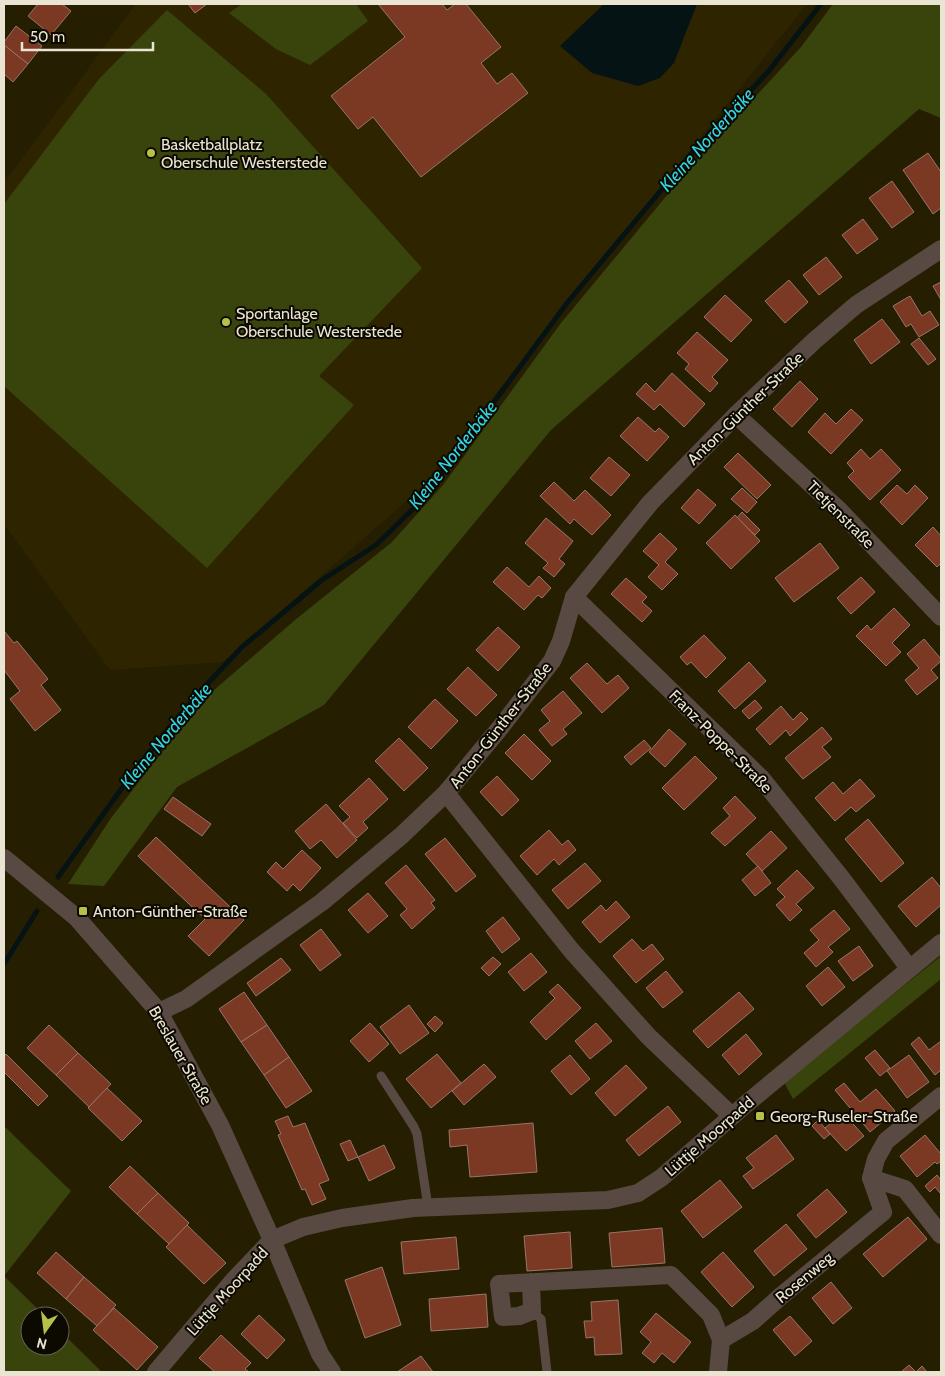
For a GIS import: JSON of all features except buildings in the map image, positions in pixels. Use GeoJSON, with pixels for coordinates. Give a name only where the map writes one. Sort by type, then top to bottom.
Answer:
{"type":"FeatureCollection","features":[{"type":"Feature","properties":{"kind":"street","name":"Anton-Günther-Straße"},"geometry":{"type":"LineString","coordinates":[[159,1012],[186,999],[322,902],[402,834],[446,793],[552,661],[561,641],[574,597],[650,503],[736,414],[814,341],[856,305],[941,249]]}},
{"type":"Feature","properties":{"kind":"street","name":"Tietjenstraße"},"geometry":{"type":"LineString","coordinates":[[736,414],[838,509],[941,617]]}},
{"type":"Feature","properties":{"kind":"street","name":"Franz-Poppe-Straße"},"geometry":{"type":"LineString","coordinates":[[574,597],[761,778],[842,879],[909,968]]}},
{"type":"Feature","properties":{"kind":"street"},"geometry":{"type":"LineString","coordinates":[[446,793],[571,950],[648,1036],[732,1116]]}},
{"type":"Feature","properties":{"kind":"street","name":"Breslauer Straße"},"geometry":{"type":"LineString","coordinates":[[4,858],[77,918],[159,1012],[220,1125],[272,1240],[320,1354],[332,1372]]}},
{"type":"Feature","properties":{"kind":"street","name":"Lüttje Moorpadd"},"geometry":{"type":"LineString","coordinates":[[156,1372],[233,1281],[272,1240],[303,1227],[342,1218],[428,1207],[608,1200],[638,1193],[661,1178],[732,1116],[941,943]]}},
{"type":"Feature","properties":{"kind":"street"},"geometry":{"type":"LineString","coordinates":[[941,1096],[886,1141],[876,1159],[871,1178],[905,1189],[941,1235]]}},
{"type":"Feature","properties":{"kind":"street","name":"Rosenweg"},"geometry":{"type":"LineString","coordinates":[[721,1340],[752,1321],[883,1212],[871,1178]]}},
{"type":"Feature","properties":{"kind":"street"},"geometry":{"type":"LineString","coordinates":[[531,1282],[532,1311],[519,1316],[503,1317],[499,1284],[531,1282],[671,1274],[711,1316],[721,1340],[718,1372]]}},
{"type":"Feature","properties":{"kind":"lane"},"geometry":{"type":"LineString","coordinates":[[381,1076],[414,1126],[428,1207]]}},
{"type":"Feature","properties":{"kind":"lane"},"geometry":{"type":"LineString","coordinates":[[532,1311],[541,1319],[547,1372]]}},
{"type":"Feature","properties":{"kind":"shaded area"},"geometry":{"type":"Polygon","coordinates":[[[136,4],[807,4],[419,490],[223,662],[110,670],[4,524],[4,183],[136,4]]]}},
{"type":"Feature","properties":{"kind":"shaded area"},"geometry":{"type":"Polygon","coordinates":[[[604,4],[697,4],[674,63],[660,78],[638,86],[592,73],[560,46],[604,4]]]}},
{"type":"Feature","properties":{"kind":"green space"},"geometry":{"type":"Polygon","coordinates":[[[242,4],[356,4],[368,21],[310,65],[276,49],[229,13],[242,4]]]}},
{"type":"Feature","properties":{"kind":"green space"},"geometry":{"type":"Polygon","coordinates":[[[833,4],[941,4],[941,118],[919,109],[551,430],[324,705],[177,787],[104,886],[68,884],[111,818],[172,739],[214,690],[295,620],[392,542],[443,485],[561,323],[687,171],[801,47],[833,4]]]}},
{"type":"Feature","properties":{"kind":"green space","name":"Sportanlage Oberschule Westerstede"},"geometry":{"type":"Polygon","coordinates":[[[167,10],[266,94],[422,268],[319,376],[354,405],[207,568],[4,386],[4,204],[99,79],[167,10]]]}},
{"type":"Feature","properties":{"kind":"green space"},"geometry":{"type":"Polygon","coordinates":[[[941,956],[941,979],[793,1099],[784,1082],[941,956]]]}},
{"type":"Feature","properties":{"kind":"green space"},"geometry":{"type":"Polygon","coordinates":[[[4,1126],[71,1191],[4,1276],[4,1126]]]}},
{"type":"Feature","properties":{"kind":"green space"},"geometry":{"type":"Polygon","coordinates":[[[4,1276],[35,1306],[20,1306],[20,1356],[70,1356],[70,1341],[100,1370],[98,1372],[4,1372],[4,1276]]]}},
{"type":"Feature","properties":{"kind":"waterway","name":"Kleine Norderbäke"},"geometry":{"type":"LineString","coordinates":[[58,877],[140,763],[194,698],[242,647],[322,580],[376,545],[421,501],[567,303],[692,153],[768,72],[821,4]]}},
{"type":"Feature","properties":{"kind":"waterway","name":"Kleine Norderbäke"},"geometry":{"type":"LineString","coordinates":[[4,964],[37,911]]}},
{"type":"Feature","properties":{"kind":"place","name":"Basketballplatz Oberschule Westerstede"},"geometry":{"type":"Point","coordinates":[151,153]}},
{"type":"Feature","properties":{"kind":"place","name":"Sportanlage Oberschule Westerstede"},"geometry":{"type":"Point","coordinates":[226,322]}},
{"type":"Feature","properties":{"kind":"place","name":"Anton-Günther-Straße"},"geometry":{"type":"Point","coordinates":[83,911]}},
{"type":"Feature","properties":{"kind":"place","name":"Georg-Ruseler-Straße"},"geometry":{"type":"Point","coordinates":[760,1116]}}]}
